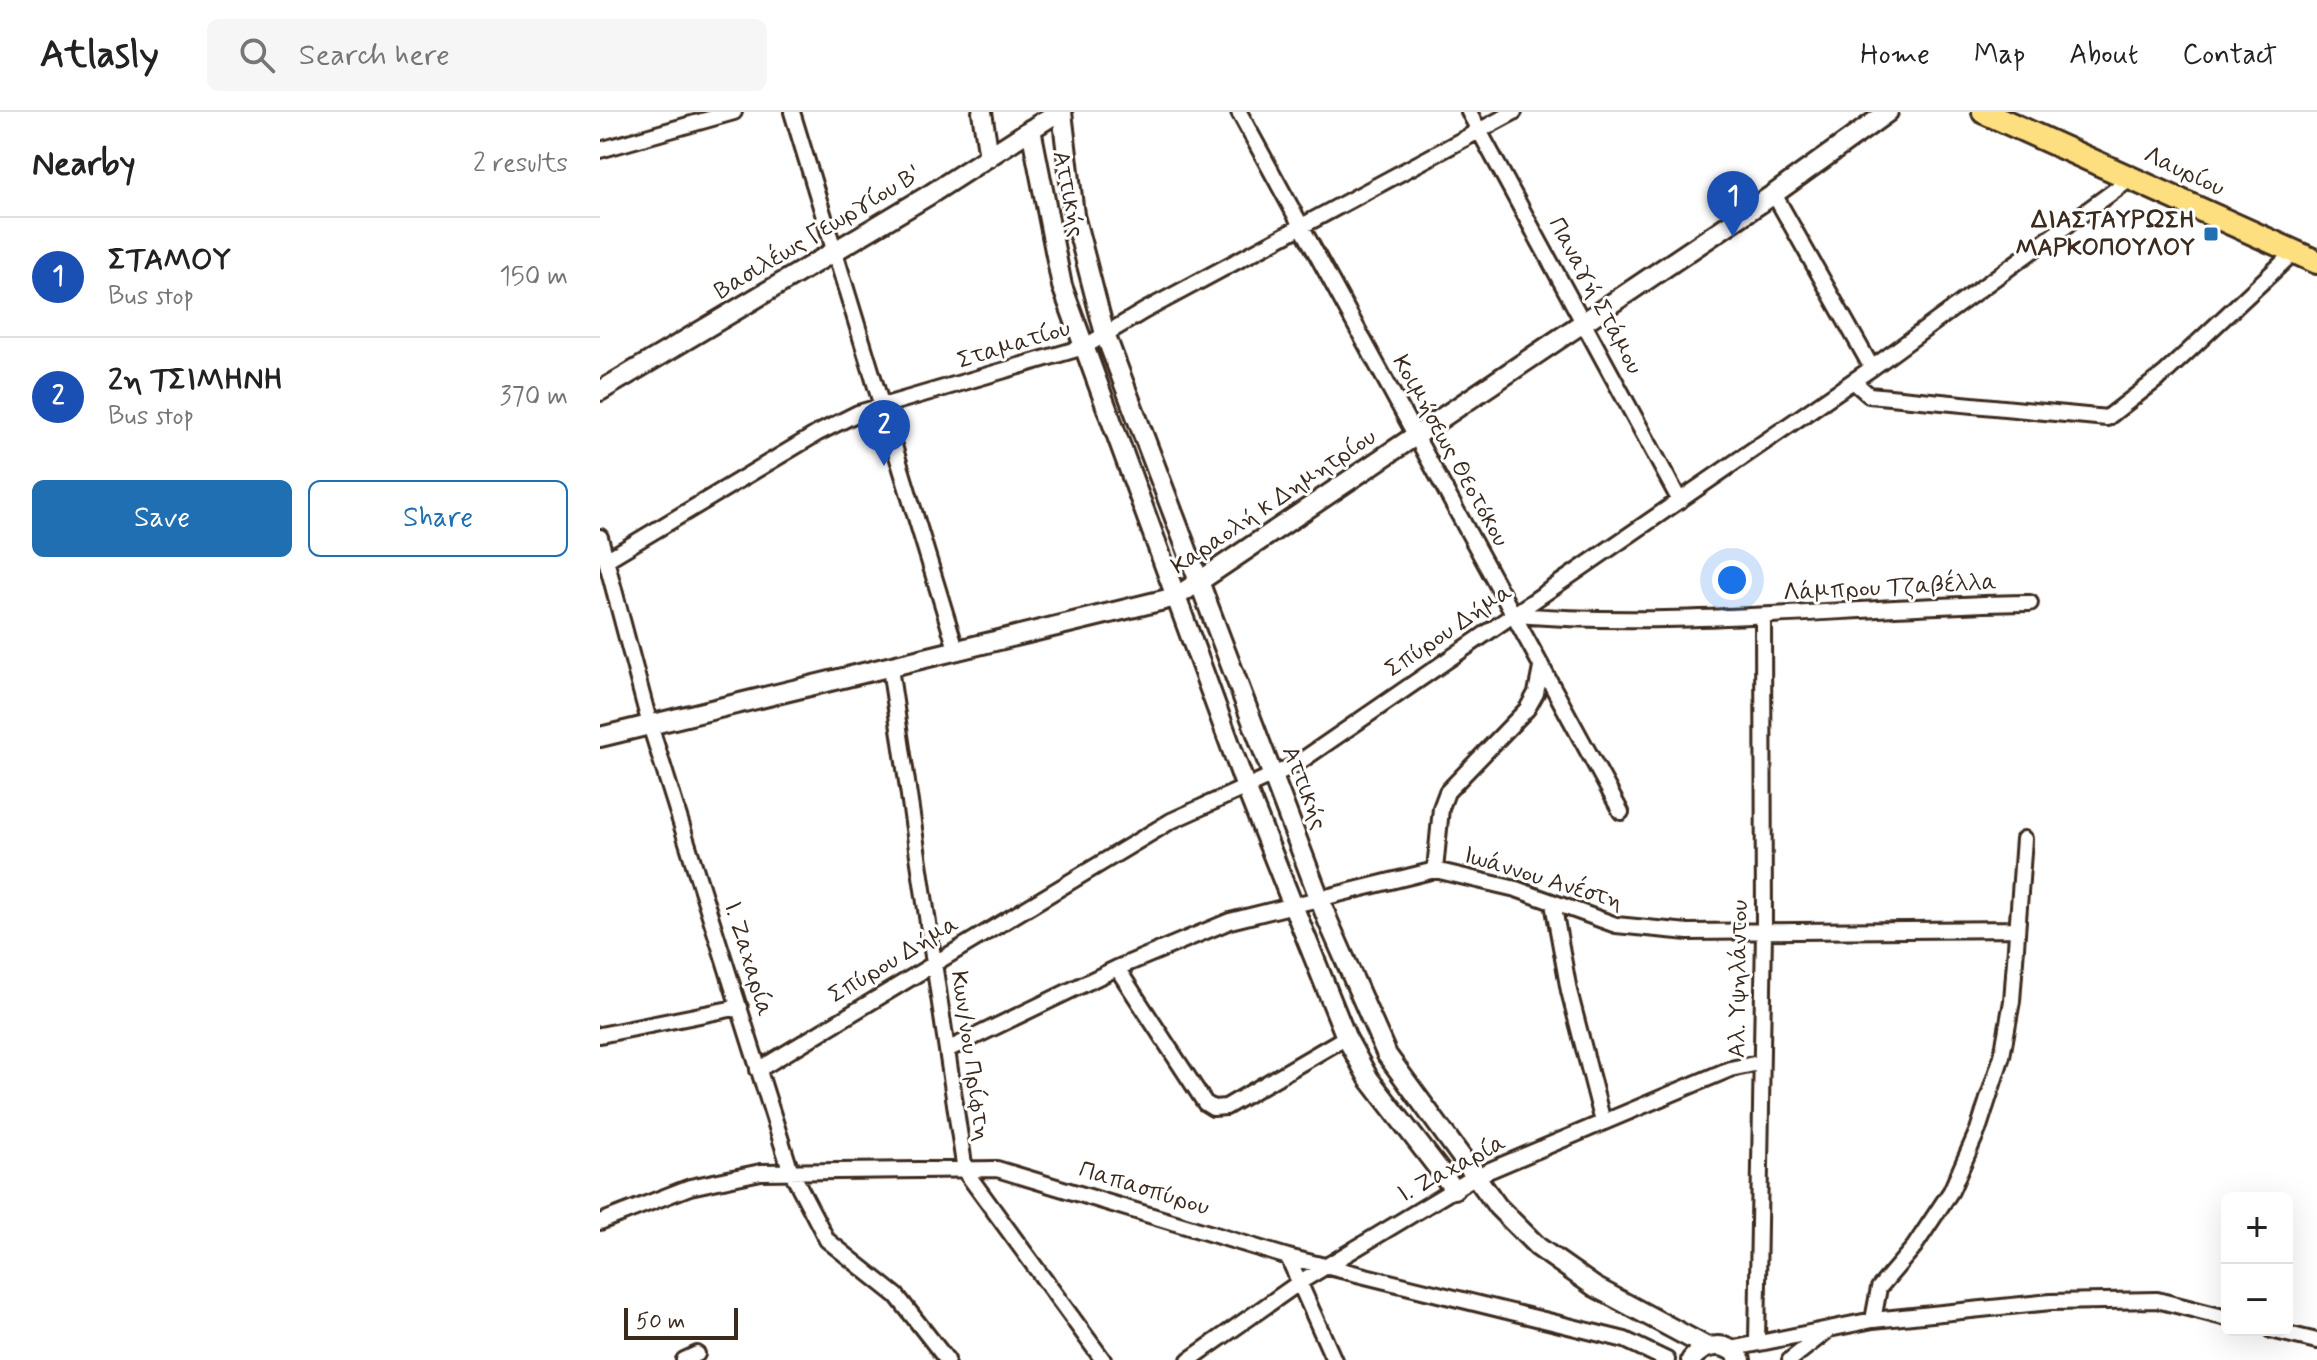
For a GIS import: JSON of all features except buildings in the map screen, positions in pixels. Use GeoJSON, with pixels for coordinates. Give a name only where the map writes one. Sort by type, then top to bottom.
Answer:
{"type":"FeatureCollection","features":[{"type":"Feature","properties":{"kind":"main road","name":"Λαυρίου"},"geometry":{"type":"LineString","coordinates":[[1984,112],[2317,262]]}},
{"type":"Feature","properties":{"kind":"street"},"geometry":{"type":"LineString","coordinates":[[600,150],[734,112]]}},
{"type":"Feature","properties":{"kind":"street"},"geometry":{"type":"LineString","coordinates":[[792,112],[957,652]]}},
{"type":"Feature","properties":{"kind":"street"},"geometry":{"type":"LineString","coordinates":[[982,112],[989,157]]}},
{"type":"Feature","properties":{"kind":"street","name":"Βασιλέως Γεωργίου Β'"},"geometry":{"type":"LineString","coordinates":[[600,391],[836,251],[1060,112]]}},
{"type":"Feature","properties":{"kind":"street","name":"Αττικής"},"geometry":{"type":"LineString","coordinates":[[1060,112],[1074,215],[1105,334],[1348,971],[1387,1055],[1498,1207],[1538,1247],[1595,1287],[1707,1347]]}},
{"type":"Feature","properties":{"kind":"street","name":"Κοιμήσεως Θεοτόκου"},"geometry":{"type":"LineString","coordinates":[[1239,112],[1621,812]]}},
{"type":"Feature","properties":{"kind":"street","name":"Παναγή Στάμου"},"geometry":{"type":"LineString","coordinates":[[1469,112],[1680,501]]}},
{"type":"Feature","properties":{"kind":"street","name":"Σταματίου"},"geometry":{"type":"LineString","coordinates":[[606,560],[818,433],[858,413],[1084,347],[1514,112]]}},
{"type":"Feature","properties":{"kind":"street","name":"Καραολή κ Δημητρίου"},"geometry":{"type":"LineString","coordinates":[[600,737],[1176,597],[1774,194],[1888,112]]}},
{"type":"Feature","properties":{"kind":"street","name":"Αττικής"},"geometry":{"type":"LineString","coordinates":[[1031,129],[1062,286],[1245,785],[1292,903],[1346,1037],[1369,1079],[1454,1189]]}},
{"type":"Feature","properties":{"kind":"street","name":"Σπύρου Δήμα"},"geometry":{"type":"LineString","coordinates":[[758,1070],[934,961],[1171,821],[1295,765],[1872,368],[2133,177]]}},
{"type":"Feature","properties":{"kind":"street"},"geometry":{"type":"LineString","coordinates":[[1774,194],[1872,368]]}},
{"type":"Feature","properties":{"kind":"street"},"geometry":{"type":"LineString","coordinates":[[1853,381],[1869,395],[2107,418],[2164,374],[2294,252]]}},
{"type":"Feature","properties":{"kind":"street","name":"Ι. Ζαχαρία"},"geometry":{"type":"LineString","coordinates":[[600,537],[650,725],[790,1169],[827,1240],[897,1296],[947,1360]]}},
{"type":"Feature","properties":{"kind":"street","name":"Λάμπρου Τζαβέλλα"},"geometry":{"type":"LineString","coordinates":[[1514,615],[1591,621],[1763,617],[2030,603]]}},
{"type":"Feature","properties":{"kind":"street","name":"Αλ. Υψηλάντου"},"geometry":{"type":"LineString","coordinates":[[1757,1341],[1759,1063],[1764,931],[1763,617]]}},
{"type":"Feature","properties":{"kind":"street","name":"Κων/νου Πρίφτη"},"geometry":{"type":"LineString","coordinates":[[890,668],[965,1171],[1103,1360]]}},
{"type":"Feature","properties":{"kind":"street"},"geometry":{"type":"LineString","coordinates":[[1435,870],[1441,808],[1447,792],[1527,709],[1536,693],[1541,668]]}},
{"type":"Feature","properties":{"kind":"street"},"geometry":{"type":"LineString","coordinates":[[1873,1320],[1879,1288],[1923,1233],[1951,1191],[1973,1143],[2002,1056],[2012,1001],[2024,839]]}},
{"type":"Feature","properties":{"kind":"street","name":"Ιωάννου Ανέστη"},"geometry":{"type":"LineString","coordinates":[[947,1050],[1117,968],[1230,921],[1319,896],[1435,870],[1516,889],[1634,929],[2017,929]]}},
{"type":"Feature","properties":{"kind":"street"},"geometry":{"type":"LineString","coordinates":[[1553,903],[1569,991],[1603,1122]]}},
{"type":"Feature","properties":{"kind":"street"},"geometry":{"type":"LineString","coordinates":[[1117,968],[1205,1103],[1213,1108],[1226,1107],[1346,1037]]}},
{"type":"Feature","properties":{"kind":"street"},"geometry":{"type":"LineString","coordinates":[[600,1035],[740,1007]]}},
{"type":"Feature","properties":{"kind":"street","name":"Ι. Ζαχαρία"},"geometry":{"type":"LineString","coordinates":[[1189,1360],[1300,1282],[1476,1176],[1730,1069],[1759,1063]]}},
{"type":"Feature","properties":{"kind":"street","name":"Παπασπύρου"},"geometry":{"type":"LineString","coordinates":[[600,1222],[690,1187],[790,1169],[1014,1172],[1288,1257],[1625,1340],[1667,1360]]}},
{"type":"Feature","properties":{"kind":"street"},"geometry":{"type":"LineString","coordinates":[[1288,1257],[1334,1360]]}},
{"type":"Feature","properties":{"kind":"street"},"geometry":{"type":"LineString","coordinates":[[1691,1360],[1707,1347],[1736,1354],[1757,1341],[1873,1320],[2105,1299],[2157,1300],[2221,1316]]}},
{"type":"Feature","properties":{"kind":"street"},"geometry":{"type":"LineString","coordinates":[[1790,1360],[1828,1330]]}},
{"type":"Feature","properties":{"kind":"street"},"geometry":{"type":"LineString","coordinates":[[2293,1335],[2317,1341]]}},
{"type":"Feature","properties":{"kind":"street"},"geometry":{"type":"LineString","coordinates":[[928,1360],[936,1346]]}},
{"type":"Feature","properties":{"kind":"place","name":"ΔΙΑΣΤΑΥΡΩΣΗ ΜΑΡΚΟΠΟΥΛΟΥ"},"geometry":{"type":"Point","coordinates":[2211,234]}},
{"type":"Feature","properties":{"kind":"place","name":"ΣΤΑΜΟΥ"},"geometry":{"type":"Point","coordinates":[1733,237]}},
{"type":"Feature","properties":{"kind":"place","name":"2η ΤΣΙΜΗΝΗ"},"geometry":{"type":"Point","coordinates":[884,466]}}]}
